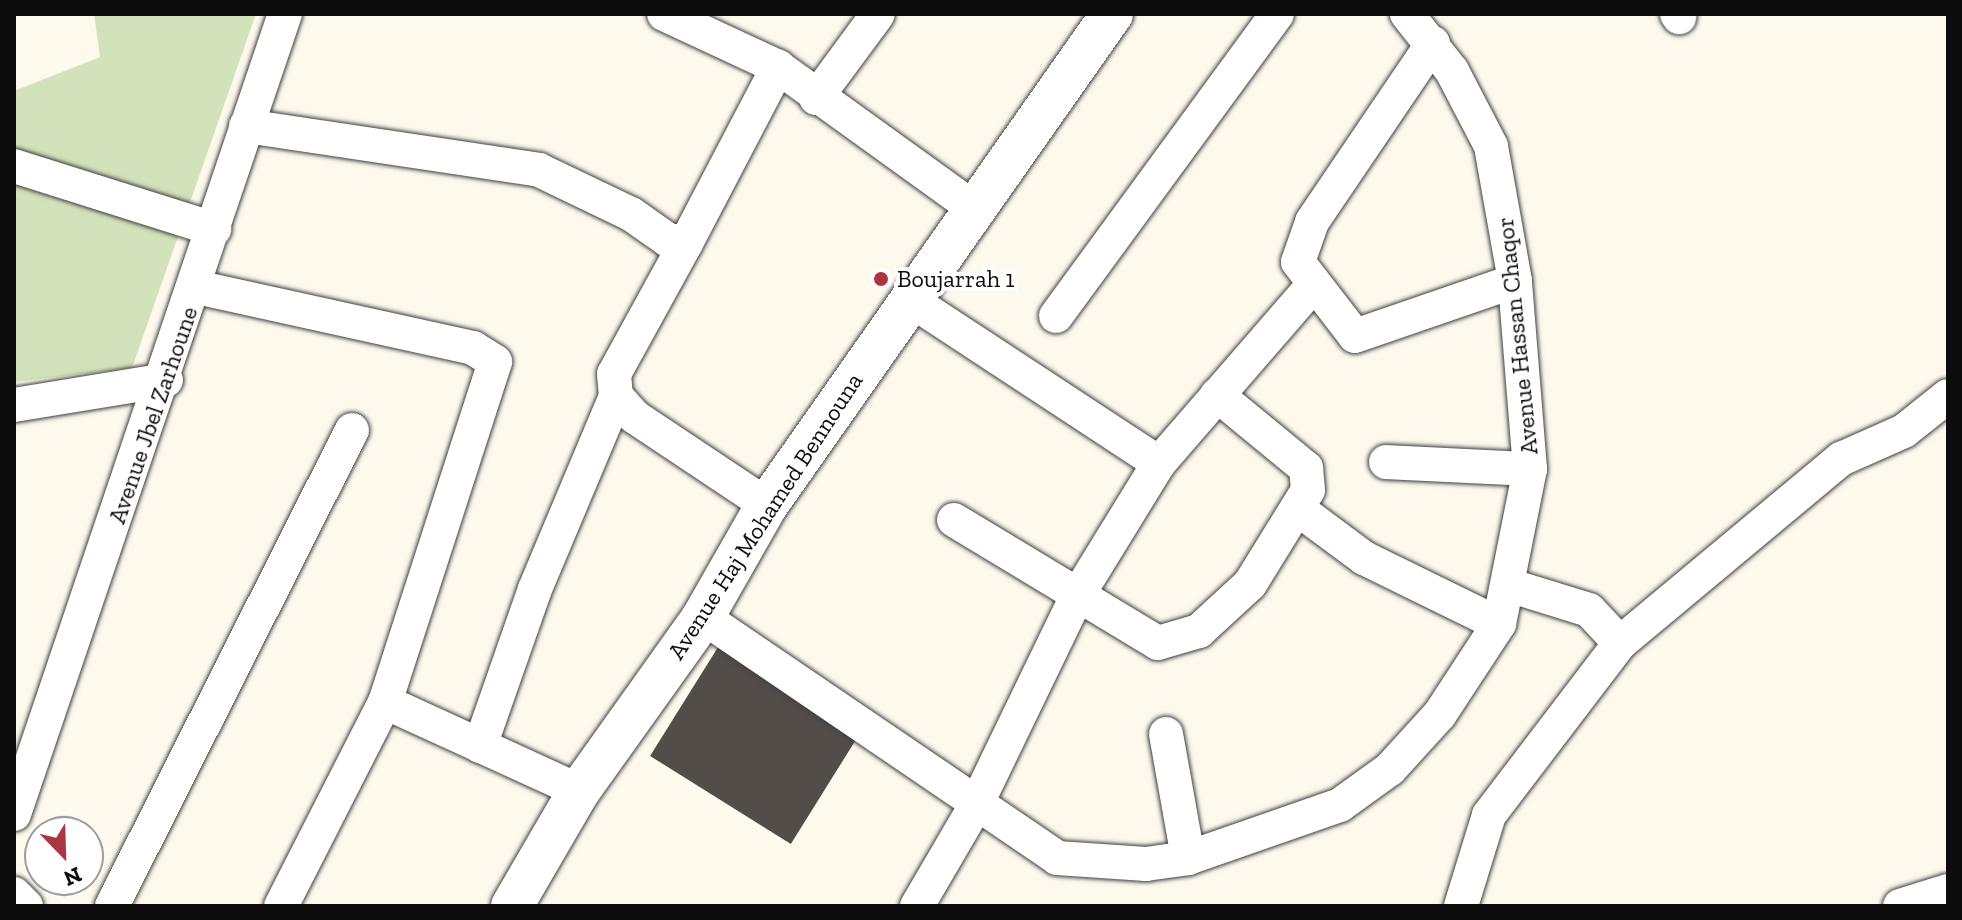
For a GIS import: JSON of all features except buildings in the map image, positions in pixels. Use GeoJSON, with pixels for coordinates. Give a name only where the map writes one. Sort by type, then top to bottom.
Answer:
{"type":"FeatureCollection","features":[{"type":"Feature","properties":{"kind":"street","name":"Avenue Jbel Zarhoune"},"geometry":{"type":"LineString","coordinates":[[14,814],[166,380],[246,126],[285,14]]}},
{"type":"Feature","properties":{"kind":"street"},"geometry":{"type":"LineString","coordinates":[[664,14],[778,67],[816,98],[972,207]]}},
{"type":"Feature","properties":{"kind":"street"},"geometry":{"type":"LineString","coordinates":[[816,98],[878,14]]}},
{"type":"Feature","properties":{"kind":"street","name":"Avenue Haj Mohamed Bennouna"},"geometry":{"type":"LineString","coordinates":[[512,906],[579,791],[703,617],[767,505],[972,207],[1112,14]]}},
{"type":"Feature","properties":{"kind":"street"},"geometry":{"type":"LineString","coordinates":[[1056,316],[1277,14]]}},
{"type":"Feature","properties":{"kind":"street"},"geometry":{"type":"LineString","coordinates":[[1425,25],[1312,222],[1298,257],[1313,285],[1355,336],[1515,281]]}},
{"type":"Feature","properties":{"kind":"street","name":"Avenue Hassan Chaqor"},"geometry":{"type":"LineString","coordinates":[[703,617],[1057,858],[1146,864],[1188,858],[1281,829],[1368,788],[1440,714],[1499,624],[1530,469],[1515,281],[1491,146],[1425,25]]}},
{"type":"Feature","properties":{"kind":"street"},"geometry":{"type":"LineString","coordinates":[[480,746],[535,589],[616,396],[614,374],[778,67]]}},
{"type":"Feature","properties":{"kind":"street"},"geometry":{"type":"LineString","coordinates":[[246,126],[539,170],[631,214],[668,240],[686,243]]}},
{"type":"Feature","properties":{"kind":"street"},"geometry":{"type":"LineString","coordinates":[[14,166],[214,229]]}},
{"type":"Feature","properties":{"kind":"street"},"geometry":{"type":"LineString","coordinates":[[917,906],[976,805],[1076,598],[1159,463],[1313,285]]}},
{"type":"Feature","properties":{"kind":"street"},"geometry":{"type":"LineString","coordinates":[[196,287],[473,348],[495,362],[385,702],[281,906]]}},
{"type":"Feature","properties":{"kind":"street"},"geometry":{"type":"LineString","coordinates":[[909,299],[1159,463]]}},
{"type":"Feature","properties":{"kind":"street"},"geometry":{"type":"LineString","coordinates":[[14,405],[166,380]]}},
{"type":"Feature","properties":{"kind":"street"},"geometry":{"type":"LineString","coordinates":[[954,520],[1076,598],[1158,643],[1181,638],[1237,599],[1308,490],[1306,468],[1217,395]]}},
{"type":"Feature","properties":{"kind":"street"},"geometry":{"type":"LineString","coordinates":[[616,396],[635,417],[767,505]]}},
{"type":"Feature","properties":{"kind":"street"},"geometry":{"type":"LineString","coordinates":[[1461,906],[1489,815],[1620,643],[1841,459],[1904,431],[1948,396]]}},
{"type":"Feature","properties":{"kind":"street"},"geometry":{"type":"LineString","coordinates":[[112,906],[352,430]]}},
{"type":"Feature","properties":{"kind":"street"},"geometry":{"type":"LineString","coordinates":[[1386,462],[1530,469]]}},
{"type":"Feature","properties":{"kind":"street"},"geometry":{"type":"LineString","coordinates":[[1298,509],[1364,558],[1499,624]]}},
{"type":"Feature","properties":{"kind":"street"},"geometry":{"type":"LineString","coordinates":[[1508,585],[1589,610],[1620,643]]}},
{"type":"Feature","properties":{"kind":"street"},"geometry":{"type":"LineString","coordinates":[[385,702],[579,791]]}},
{"type":"Feature","properties":{"kind":"street"},"geometry":{"type":"LineString","coordinates":[[1166,734],[1188,858]]}},
{"type":"Feature","properties":{"kind":"street"},"geometry":{"type":"LineString","coordinates":[[1900,906],[1948,891]]}},
{"type":"Feature","properties":{"kind":"street"},"geometry":{"type":"LineString","coordinates":[[14,894],[26,906]]}},
{"type":"Feature","properties":{"kind":"green space"},"geometry":{"type":"Polygon","coordinates":[[[94,14],[256,14],[132,368],[14,382],[14,91],[100,57],[94,14]]]}},
{"type":"Feature","properties":{"kind":"place","name":"Boujarrah 1"},"geometry":{"type":"Point","coordinates":[881,279]}}]}
